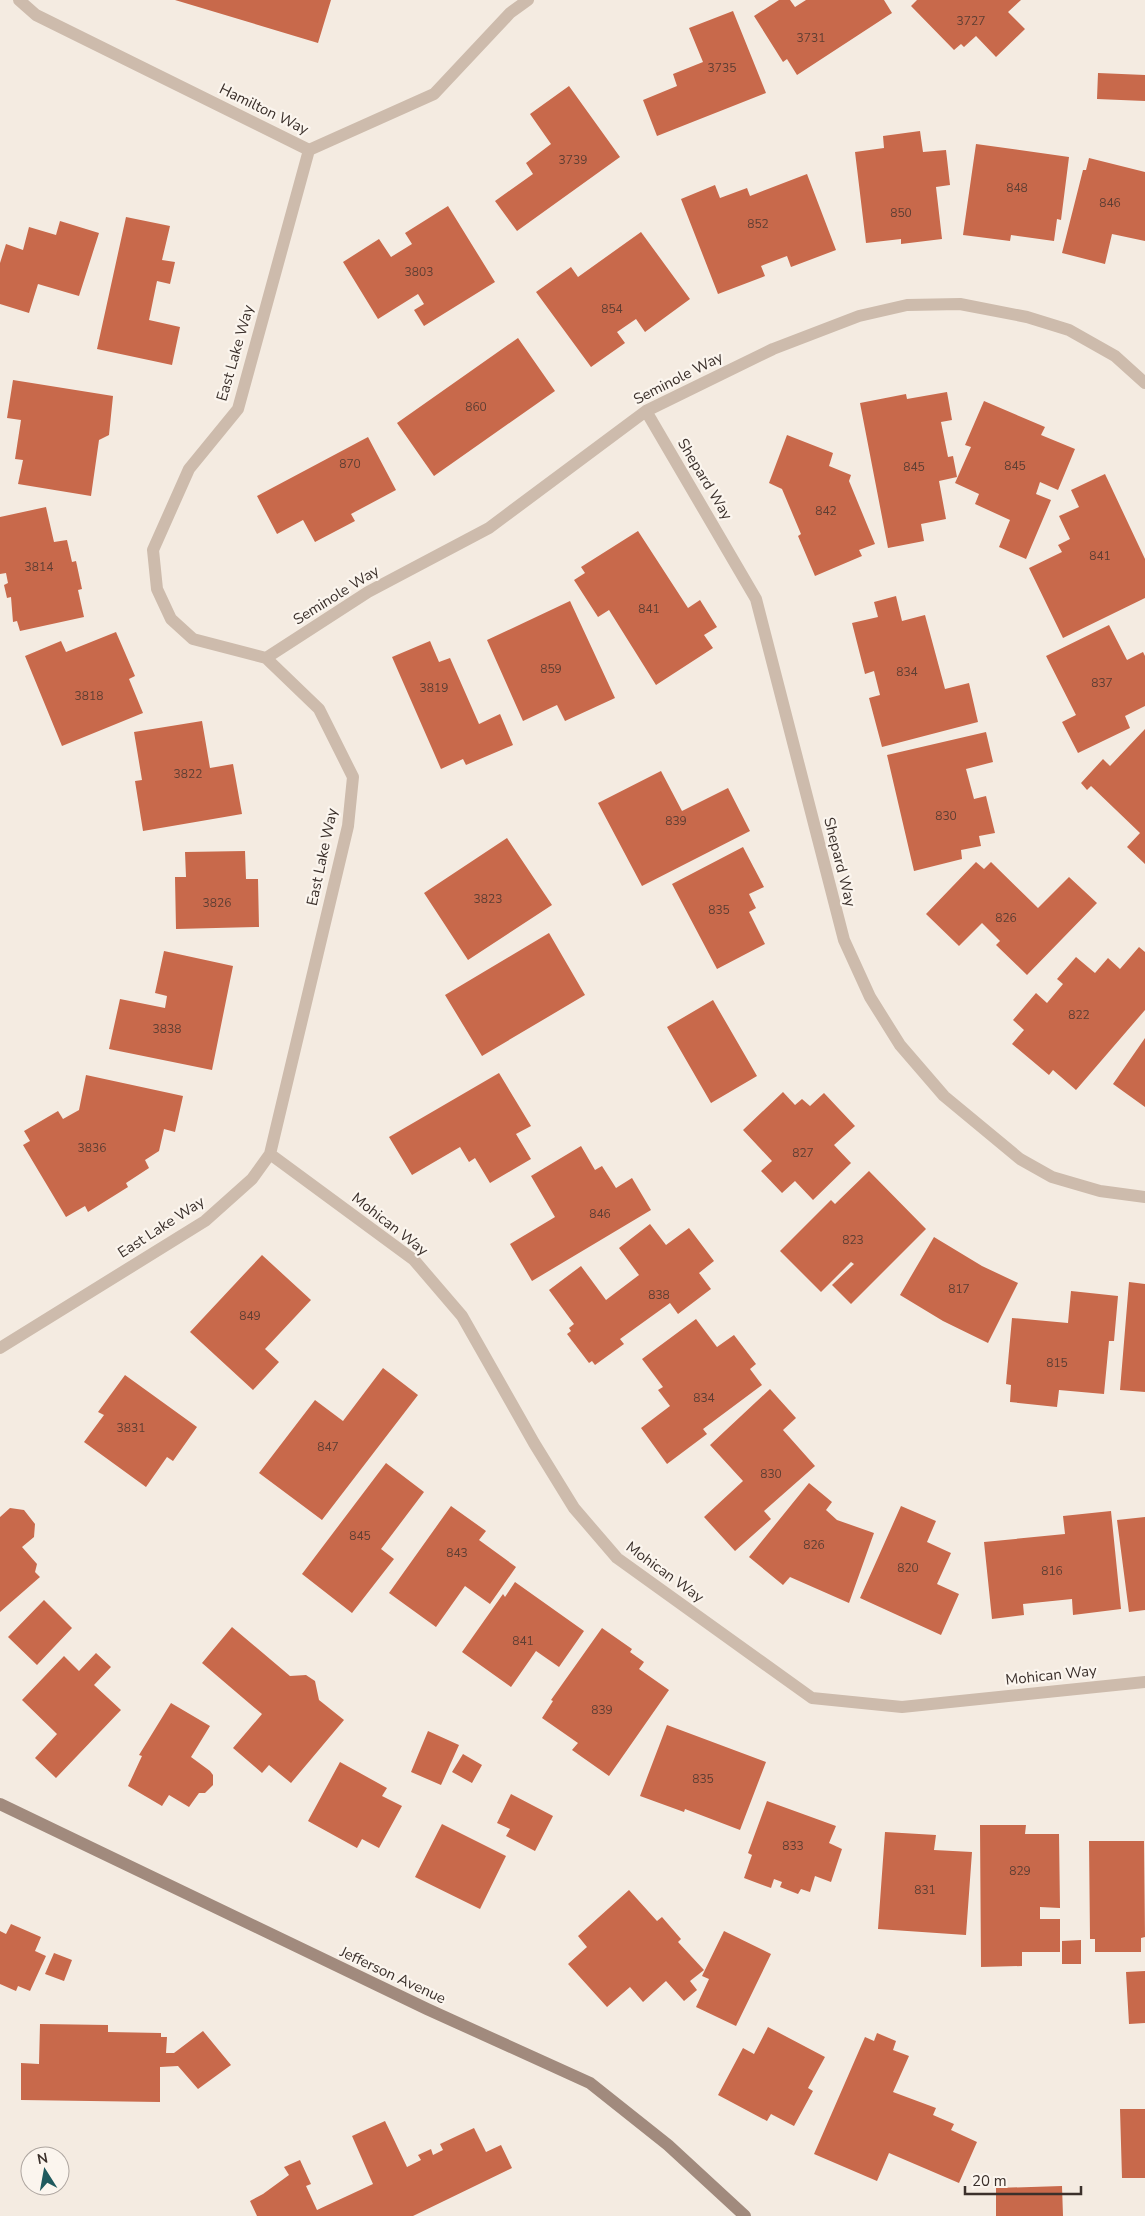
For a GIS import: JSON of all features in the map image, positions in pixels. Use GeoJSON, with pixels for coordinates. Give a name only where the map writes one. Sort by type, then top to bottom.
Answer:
{"type":"FeatureCollection","features":[{"type":"Feature","properties":{"kind":"street","name":"Hamilton Way"},"geometry":{"type":"LineString","coordinates":[[18,0],[36,15],[309,150],[434,94],[510,13],[528,0]]}},
{"type":"Feature","properties":{"kind":"street","name":"East Lake Way"},"geometry":{"type":"LineString","coordinates":[[0,1348],[205,1221],[252,1179],[270,1154],[348,826],[353,777],[319,709],[266,658],[193,639],[171,619],[157,589],[153,550],[189,470],[238,409],[309,150]]}},
{"type":"Feature","properties":{"kind":"street","name":"Seminole Way"},"geometry":{"type":"LineString","coordinates":[[266,658],[368,592],[490,528],[646,411],[773,349],[859,316],[907,305],[960,304],[1027,317],[1070,330],[1115,356],[1145,383]]}},
{"type":"Feature","properties":{"kind":"street","name":"Shepard Way"},"geometry":{"type":"LineString","coordinates":[[646,411],[756,599],[844,940],[870,997],[900,1045],[944,1096],[1020,1159],[1052,1177],[1100,1191],[1145,1197]]}},
{"type":"Feature","properties":{"kind":"street","name":"Mohican Way"},"geometry":{"type":"LineString","coordinates":[[270,1154],[414,1260],[462,1316],[534,1443],[574,1508],[617,1558],[812,1698],[902,1707],[1145,1682]]}},
{"type":"Feature","properties":{"kind":"street","name":"Jefferson Avenue"},"geometry":{"type":"LineString","coordinates":[[0,1804],[427,2010],[590,2084],[668,2144],[746,2216]]}},
{"type":"Feature","properties":{"kind":"building"},"geometry":{"type":"Polygon","coordinates":[[[175,0],[331,0],[318,43],[175,0]]]}},
{"type":"Feature","properties":{"kind":"building"},"geometry":{"type":"Polygon","coordinates":[[[779,0],[790,0],[795,7],[806,0],[884,0],[892,13],[797,75],[787,59],[783,62],[754,16],[779,0]]]}},
{"type":"Feature","properties":{"kind":"building"},"geometry":{"type":"Polygon","coordinates":[[[917,0],[1021,0],[1008,12],[1025,29],[996,57],[976,36],[964,47],[961,44],[954,50],[911,6],[917,0]]]}},
{"type":"Feature","properties":{"kind":"building"},"geometry":{"type":"Polygon","coordinates":[[[733,11],[766,93],[657,136],[643,100],[677,86],[673,74],[703,62],[689,28],[733,11]]]}},
{"type":"Feature","properties":{"kind":"building"},"geometry":{"type":"Polygon","coordinates":[[[1098,73],[1145,75],[1145,101],[1097,99],[1098,73]]]}},
{"type":"Feature","properties":{"kind":"building"},"geometry":{"type":"Polygon","coordinates":[[[569,86],[620,157],[517,231],[495,201],[533,174],[526,163],[551,144],[530,114],[569,86]]]}},
{"type":"Feature","properties":{"kind":"building"},"geometry":{"type":"Polygon","coordinates":[[[920,131],[923,152],[946,150],[950,185],[936,187],[942,239],[901,244],[901,239],[866,243],[855,152],[884,148],[883,136],[920,131]]]}},
{"type":"Feature","properties":{"kind":"building"},"geometry":{"type":"Polygon","coordinates":[[[976,144],[1069,157],[1061,220],[1057,219],[1054,241],[1011,235],[1010,241],[963,235],[976,144]]]}},
{"type":"Feature","properties":{"kind":"building"},"geometry":{"type":"Polygon","coordinates":[[[1089,158],[1145,172],[1145,241],[1112,234],[1105,264],[1062,253],[1083,170],[1086,170],[1089,158]]]}},
{"type":"Feature","properties":{"kind":"building"},"geometry":{"type":"Polygon","coordinates":[[[807,174],[836,250],[791,267],[787,256],[761,266],[765,276],[718,294],[681,199],[715,185],[720,198],[747,188],[750,196],[807,174]]]}},
{"type":"Feature","properties":{"kind":"building"},"geometry":{"type":"Polygon","coordinates":[[[448,206],[495,282],[424,326],[414,310],[424,304],[418,294],[378,319],[343,262],[379,239],[391,257],[412,244],[405,233],[448,206]]]}},
{"type":"Feature","properties":{"kind":"building"},"geometry":{"type":"Polygon","coordinates":[[[126,217],[170,226],[162,260],[175,262],[170,284],[157,281],[149,320],[180,327],[172,365],[97,349],[126,217]]]}},
{"type":"Feature","properties":{"kind":"building"},"geometry":{"type":"Polygon","coordinates":[[[60,221],[99,233],[79,296],[38,284],[29,313],[0,304],[0,263],[6,244],[23,250],[29,227],[56,235],[60,221]]]}},
{"type":"Feature","properties":{"kind":"building"},"geometry":{"type":"Polygon","coordinates":[[[641,232],[690,299],[645,332],[636,319],[617,332],[625,343],[591,367],[536,292],[571,267],[578,277],[641,232]]]}},
{"type":"Feature","properties":{"kind":"building"},"geometry":{"type":"Polygon","coordinates":[[[518,338],[555,391],[434,476],[397,423],[518,338]]]}},
{"type":"Feature","properties":{"kind":"building"},"geometry":{"type":"Polygon","coordinates":[[[13,380],[113,396],[109,435],[99,440],[91,496],[18,484],[23,460],[15,459],[21,420],[7,418],[13,380]]]}},
{"type":"Feature","properties":{"kind":"building"},"geometry":{"type":"Polygon","coordinates":[[[947,392],[952,420],[941,422],[948,457],[953,456],[957,477],[939,481],[946,519],[921,524],[924,541],[888,548],[860,403],[906,394],[907,399],[947,392]]]}},
{"type":"Feature","properties":{"kind":"building"},"geometry":{"type":"Polygon","coordinates":[[[984,401],[1045,427],[1041,435],[1075,449],[1058,490],[1040,482],[1036,494],[1051,500],[1026,559],[999,547],[1010,520],[975,504],[979,494],[955,483],[971,447],[965,445],[984,401]]]}},
{"type":"Feature","properties":{"kind":"building"},"geometry":{"type":"Polygon","coordinates":[[[787,435],[833,453],[829,466],[851,475],[849,481],[875,544],[859,550],[862,556],[815,576],[798,536],[801,534],[782,489],[769,483],[787,435]]]}},
{"type":"Feature","properties":{"kind":"building"},"geometry":{"type":"Polygon","coordinates":[[[368,437],[396,490],[351,514],[355,521],[315,542],[303,520],[277,534],[257,496],[368,437]]]}},
{"type":"Feature","properties":{"kind":"building"},"geometry":{"type":"Polygon","coordinates":[[[1105,474],[1145,559],[1145,598],[1063,638],[1029,568],[1062,552],[1058,545],[1070,539],[1059,516],[1079,507],[1071,490],[1105,474]]]}},
{"type":"Feature","properties":{"kind":"building"},"geometry":{"type":"Polygon","coordinates":[[[46,507],[54,542],[67,540],[72,562],[76,561],[82,589],[78,590],[84,617],[20,631],[17,621],[13,622],[11,597],[7,598],[4,585],[8,583],[6,573],[0,574],[0,517],[46,507]]]}},
{"type":"Feature","properties":{"kind":"building"},"geometry":{"type":"Polygon","coordinates":[[[638,531],[688,608],[700,600],[717,627],[704,635],[713,648],[656,685],[609,610],[598,617],[574,580],[585,573],[581,567],[638,531]]]}},
{"type":"Feature","properties":{"kind":"building"},"geometry":{"type":"Polygon","coordinates":[[[896,596],[902,621],[925,615],[945,689],[969,683],[978,722],[882,747],[869,698],[880,695],[874,671],[865,674],[852,623],[878,617],[874,602],[896,596]]]}},
{"type":"Feature","properties":{"kind":"building"},"geometry":{"type":"Polygon","coordinates":[[[570,601],[615,698],[565,721],[557,705],[523,721],[487,640],[570,601]]]}},
{"type":"Feature","properties":{"kind":"building"},"geometry":{"type":"Polygon","coordinates":[[[1109,625],[1127,660],[1143,652],[1145,656],[1145,706],[1125,716],[1130,728],[1078,753],[1062,722],[1076,715],[1046,656],[1109,625]]]}},
{"type":"Feature","properties":{"kind":"building"},"geometry":{"type":"Polygon","coordinates":[[[116,632],[135,676],[129,679],[143,713],[62,746],[25,656],[61,641],[66,652],[116,632]]]}},
{"type":"Feature","properties":{"kind":"building"},"geometry":{"type":"Polygon","coordinates":[[[430,641],[439,662],[450,658],[479,724],[500,714],[513,745],[466,765],[463,759],[441,769],[392,657],[430,641]]]}},
{"type":"Feature","properties":{"kind":"building"},"geometry":{"type":"Polygon","coordinates":[[[202,721],[210,768],[233,764],[242,814],[143,831],[135,781],[142,780],[134,732],[202,721]]]}},
{"type":"Feature","properties":{"kind":"building"},"geometry":{"type":"Polygon","coordinates":[[[1145,729],[1145,864],[1127,847],[1140,833],[1091,786],[1087,790],[1081,783],[1103,759],[1110,766],[1145,729]]]}},
{"type":"Feature","properties":{"kind":"building"},"geometry":{"type":"Polygon","coordinates":[[[986,732],[993,762],[966,769],[974,799],[986,796],[995,833],[979,836],[981,846],[961,850],[962,859],[914,871],[887,755],[986,732]]]}},
{"type":"Feature","properties":{"kind":"building"},"geometry":{"type":"Polygon","coordinates":[[[661,771],[682,811],[728,788],[750,831],[642,886],[598,803],[661,771]]]}},
{"type":"Feature","properties":{"kind":"building"},"geometry":{"type":"Polygon","coordinates":[[[507,838],[552,905],[468,960],[424,893],[507,838]]]}},
{"type":"Feature","properties":{"kind":"building"},"geometry":{"type":"Polygon","coordinates":[[[743,847],[764,887],[749,894],[756,908],[749,912],[765,944],[717,969],[672,884],[743,847]]]}},
{"type":"Feature","properties":{"kind":"building"},"geometry":{"type":"Polygon","coordinates":[[[245,851],[246,879],[258,879],[259,927],[176,929],[175,877],[186,877],[185,852],[245,851]]]}},
{"type":"Feature","properties":{"kind":"building"},"geometry":{"type":"Polygon","coordinates":[[[976,862],[984,869],[991,862],[1038,908],[1069,877],[1097,903],[1027,975],[996,945],[1000,941],[982,923],[959,946],[926,914],[976,862]]]}},
{"type":"Feature","properties":{"kind":"building"},"geometry":{"type":"Polygon","coordinates":[[[549,933],[585,995],[482,1056],[445,995],[549,933]]]}},
{"type":"Feature","properties":{"kind":"building"},"geometry":{"type":"Polygon","coordinates":[[[1139,947],[1145,952],[1145,1010],[1076,1090],[1053,1070],[1049,1075],[1012,1044],[1024,1030],[1013,1020],[1036,993],[1047,1003],[1063,984],[1057,979],[1076,957],[1095,973],[1108,958],[1120,969],[1139,947]]]}},
{"type":"Feature","properties":{"kind":"building"},"geometry":{"type":"Polygon","coordinates":[[[164,951],[233,966],[212,1070],[109,1049],[120,999],[165,1008],[167,996],[155,993],[164,951]]]}},
{"type":"Feature","properties":{"kind":"building"},"geometry":{"type":"Polygon","coordinates":[[[713,1000],[757,1076],[711,1103],[667,1027],[713,1000]]]}},
{"type":"Feature","properties":{"kind":"building"},"geometry":{"type":"Polygon","coordinates":[[[1145,1038],[1145,1107],[1113,1084],[1145,1038]]]}},
{"type":"Feature","properties":{"kind":"building"},"geometry":{"type":"Polygon","coordinates":[[[499,1073],[531,1126],[516,1134],[531,1159],[490,1183],[475,1158],[469,1162],[460,1147],[412,1175],[389,1137],[499,1073]]]}},
{"type":"Feature","properties":{"kind":"building"},"geometry":{"type":"Polygon","coordinates":[[[86,1075],[183,1096],[175,1132],[164,1129],[159,1151],[145,1160],[149,1168],[126,1183],[128,1187],[88,1212],[85,1206],[66,1217],[23,1145],[30,1141],[24,1131],[58,1111],[63,1119],[79,1110],[86,1075]]]}},
{"type":"Feature","properties":{"kind":"building"},"geometry":{"type":"Polygon","coordinates":[[[783,1092],[795,1105],[802,1099],[810,1106],[824,1093],[855,1126],[834,1145],[851,1163],[813,1200],[795,1181],[782,1193],[761,1171],[772,1161],[743,1130],[783,1092]]]}},
{"type":"Feature","properties":{"kind":"building"},"geometry":{"type":"Polygon","coordinates":[[[581,1146],[595,1170],[602,1166],[616,1188],[632,1178],[651,1210],[532,1281],[510,1244],[555,1217],[531,1176],[581,1146]]]}},
{"type":"Feature","properties":{"kind":"building"},"geometry":{"type":"Polygon","coordinates":[[[869,1171],[926,1229],[851,1304],[832,1285],[854,1264],[851,1262],[821,1292],[780,1251],[831,1200],[835,1204],[869,1171]]]}},
{"type":"Feature","properties":{"kind":"building"},"geometry":{"type":"Polygon","coordinates":[[[650,1224],[666,1245],[689,1228],[714,1261],[699,1273],[711,1289],[678,1314],[670,1303],[620,1339],[624,1344],[595,1365],[592,1361],[589,1363],[567,1334],[571,1331],[569,1328],[574,1324],[549,1290],[581,1266],[606,1300],[639,1275],[619,1248],[650,1224]]]}},
{"type":"Feature","properties":{"kind":"building"},"geometry":{"type":"Polygon","coordinates":[[[934,1237],[982,1266],[1018,1283],[988,1343],[943,1321],[900,1295],[934,1237]]]}},
{"type":"Feature","properties":{"kind":"building"},"geometry":{"type":"Polygon","coordinates":[[[262,1255],[311,1300],[265,1349],[279,1362],[253,1390],[190,1332],[262,1255]]]}},
{"type":"Feature","properties":{"kind":"building"},"geometry":{"type":"Polygon","coordinates":[[[1129,1282],[1145,1284],[1145,1392],[1120,1390],[1129,1282]]]}},
{"type":"Feature","properties":{"kind":"building"},"geometry":{"type":"Polygon","coordinates":[[[1071,1291],[1118,1296],[1114,1341],[1109,1341],[1104,1394],[1059,1390],[1057,1407],[1010,1402],[1011,1385],[1006,1384],[1012,1318],[1068,1323],[1071,1291]]]}},
{"type":"Feature","properties":{"kind":"building"},"geometry":{"type":"Polygon","coordinates":[[[696,1319],[717,1347],[734,1335],[756,1364],[750,1369],[762,1385],[703,1429],[707,1434],[667,1464],[641,1428],[670,1406],[658,1390],[663,1387],[642,1359],[696,1319]]]}},
{"type":"Feature","properties":{"kind":"building"},"geometry":{"type":"Polygon","coordinates":[[[383,1368],[418,1395],[322,1520],[259,1473],[315,1400],[343,1421],[383,1368]]]}},
{"type":"Feature","properties":{"kind":"building"},"geometry":{"type":"Polygon","coordinates":[[[125,1375],[197,1427],[173,1461],[167,1457],[146,1487],[84,1442],[104,1415],[98,1412],[125,1375]]]}},
{"type":"Feature","properties":{"kind":"building"},"geometry":{"type":"Polygon","coordinates":[[[770,1389],[796,1418],[783,1430],[815,1466],[764,1511],[771,1519],[735,1551],[704,1517],[743,1481],[710,1445],[770,1389]]]}},
{"type":"Feature","properties":{"kind":"building"},"geometry":{"type":"Polygon","coordinates":[[[386,1463],[424,1492],[381,1549],[394,1559],[352,1613],[302,1574],[386,1463]]]}},
{"type":"Feature","properties":{"kind":"building"},"geometry":{"type":"Polygon","coordinates":[[[809,1483],[832,1502],[826,1510],[837,1520],[874,1533],[849,1603],[790,1577],[783,1585],[749,1557],[809,1483]]]}},
{"type":"Feature","properties":{"kind":"building"},"geometry":{"type":"Polygon","coordinates":[[[451,1506],[486,1531],[479,1540],[516,1567],[490,1604],[465,1586],[436,1627],[389,1593],[451,1506]]]}},
{"type":"Feature","properties":{"kind":"building"},"geometry":{"type":"Polygon","coordinates":[[[901,1506],[936,1521],[927,1542],[951,1553],[937,1584],[959,1594],[941,1635],[860,1598],[901,1506]]]}},
{"type":"Feature","properties":{"kind":"building"},"geometry":{"type":"Polygon","coordinates":[[[10,1508],[24,1510],[35,1524],[34,1537],[22,1547],[37,1564],[35,1572],[40,1577],[0,1612],[0,1517],[10,1508]]]}},
{"type":"Feature","properties":{"kind":"building"},"geometry":{"type":"Polygon","coordinates":[[[1111,1511],[1121,1609],[1073,1615],[1072,1599],[1023,1604],[1024,1615],[992,1619],[984,1542],[1065,1534],[1063,1516],[1111,1511]]]}},
{"type":"Feature","properties":{"kind":"building"},"geometry":{"type":"Polygon","coordinates":[[[1145,1517],[1145,1610],[1129,1612],[1117,1520],[1145,1517]]]}},
{"type":"Feature","properties":{"kind":"building"},"geometry":{"type":"Polygon","coordinates":[[[515,1582],[584,1631],[559,1667],[536,1651],[511,1687],[462,1652],[503,1594],[505,1597],[515,1582]]]}},
{"type":"Feature","properties":{"kind":"building"},"geometry":{"type":"Polygon","coordinates":[[[44,1600],[72,1628],[37,1665],[8,1637],[44,1600]]]}},
{"type":"Feature","properties":{"kind":"building"},"geometry":{"type":"Polygon","coordinates":[[[232,1627],[290,1676],[306,1675],[315,1681],[319,1700],[344,1720],[291,1783],[269,1765],[262,1773],[233,1748],[262,1714],[202,1663],[232,1627]]]}},
{"type":"Feature","properties":{"kind":"building"},"geometry":{"type":"Polygon","coordinates":[[[602,1628],[632,1649],[630,1652],[644,1662],[639,1669],[669,1690],[609,1776],[572,1750],[578,1743],[542,1718],[553,1701],[551,1700],[602,1628]]]}},
{"type":"Feature","properties":{"kind":"building"},"geometry":{"type":"Polygon","coordinates":[[[96,1653],[111,1667],[94,1685],[121,1710],[56,1778],[35,1758],[57,1734],[22,1700],[64,1656],[79,1671],[96,1653]]]}},
{"type":"Feature","properties":{"kind":"building"},"geometry":{"type":"Polygon","coordinates":[[[171,1703],[210,1726],[191,1757],[210,1771],[213,1775],[213,1785],[205,1793],[199,1793],[189,1807],[169,1795],[162,1806],[128,1786],[142,1756],[139,1755],[171,1703]]]}},
{"type":"Feature","properties":{"kind":"building"},"geometry":{"type":"Polygon","coordinates":[[[667,1725],[766,1762],[740,1830],[685,1809],[684,1812],[640,1796],[667,1725]]]}},
{"type":"Feature","properties":{"kind":"building"},"geometry":{"type":"Polygon","coordinates":[[[428,1731],[459,1745],[441,1785],[411,1772],[428,1731]]]}},
{"type":"Feature","properties":{"kind":"building"},"geometry":{"type":"Polygon","coordinates":[[[463,1754],[482,1765],[472,1783],[452,1772],[463,1754]]]}},
{"type":"Feature","properties":{"kind":"building"},"geometry":{"type":"Polygon","coordinates":[[[340,1762],[387,1788],[382,1796],[402,1806],[379,1848],[362,1839],[357,1848],[308,1821],[340,1762]]]}},
{"type":"Feature","properties":{"kind":"building"},"geometry":{"type":"Polygon","coordinates":[[[511,1794],[553,1816],[535,1851],[506,1836],[510,1829],[497,1823],[511,1794]]]}},
{"type":"Feature","properties":{"kind":"building"},"geometry":{"type":"Polygon","coordinates":[[[767,1801],[836,1826],[829,1843],[842,1849],[831,1882],[815,1876],[810,1892],[801,1889],[798,1894],[780,1887],[782,1882],[774,1879],[771,1888],[744,1878],[752,1855],[748,1853],[767,1801]]]}},
{"type":"Feature","properties":{"kind":"building"},"geometry":{"type":"Polygon","coordinates":[[[442,1824],[506,1856],[480,1909],[415,1877],[442,1824]]]}},
{"type":"Feature","properties":{"kind":"building"},"geometry":{"type":"Polygon","coordinates":[[[980,1825],[1026,1825],[1025,1834],[1059,1834],[1060,1908],[1040,1907],[1040,1919],[1060,1919],[1060,1952],[1022,1952],[1022,1966],[981,1967],[980,1825]]]}},
{"type":"Feature","properties":{"kind":"building"},"geometry":{"type":"Polygon","coordinates":[[[885,1832],[936,1835],[934,1850],[972,1852],[966,1935],[878,1929],[885,1832]]]}},
{"type":"Feature","properties":{"kind":"building"},"geometry":{"type":"Polygon","coordinates":[[[1089,1841],[1144,1841],[1145,1937],[1141,1938],[1141,1952],[1095,1952],[1095,1939],[1090,1939],[1089,1841]]]}},
{"type":"Feature","properties":{"kind":"building"},"geometry":{"type":"Polygon","coordinates":[[[629,1890],[657,1921],[662,1917],[681,1939],[678,1942],[704,1970],[690,1981],[697,1990],[684,2001],[666,1981],[643,2002],[630,1987],[607,2007],[568,1964],[587,1947],[578,1936],[629,1890]]]}},
{"type":"Feature","properties":{"kind":"building"},"geometry":{"type":"Polygon","coordinates":[[[11,1924],[41,1937],[35,1951],[46,1956],[30,1991],[18,1986],[16,1991],[0,1984],[0,1931],[6,1934],[11,1924]]]}},
{"type":"Feature","properties":{"kind":"building"},"geometry":{"type":"Polygon","coordinates":[[[724,1931],[771,1954],[736,2026],[696,2007],[709,1979],[702,1976],[724,1931]]]}},
{"type":"Feature","properties":{"kind":"building"},"geometry":{"type":"Polygon","coordinates":[[[1081,1940],[1081,1964],[1062,1964],[1062,1941],[1081,1940]]]}},
{"type":"Feature","properties":{"kind":"building"},"geometry":{"type":"Polygon","coordinates":[[[54,1953],[72,1960],[64,1981],[45,1974],[54,1953]]]}},
{"type":"Feature","properties":{"kind":"building"},"geometry":{"type":"Polygon","coordinates":[[[1145,1971],[1145,2023],[1129,2024],[1126,1972],[1145,1971]]]}},
{"type":"Feature","properties":{"kind":"building"},"geometry":{"type":"Polygon","coordinates":[[[40,2024],[108,2025],[108,2032],[161,2033],[161,2037],[167,2037],[166,2053],[174,2053],[203,2031],[231,2065],[198,2089],[178,2066],[160,2067],[160,2102],[21,2100],[21,2063],[39,2064],[40,2024]]]}},
{"type":"Feature","properties":{"kind":"building"},"geometry":{"type":"Polygon","coordinates":[[[768,2027],[825,2057],[808,2088],[813,2091],[794,2126],[771,2114],[767,2121],[718,2095],[743,2048],[754,2054],[768,2027]]]}},
{"type":"Feature","properties":{"kind":"building"},"geometry":{"type":"Polygon","coordinates":[[[877,2033],[896,2041],[893,2050],[909,2056],[893,2092],[936,2108],[933,2115],[954,2124],[951,2130],[977,2142],[959,2183],[889,2153],[877,2181],[814,2154],[865,2037],[874,2041],[877,2033]]]}},
{"type":"Feature","properties":{"kind":"building"},"geometry":{"type":"Polygon","coordinates":[[[1120,2109],[1145,2109],[1145,2178],[1122,2178],[1120,2109]]]}},
{"type":"Feature","properties":{"kind":"building"},"geometry":{"type":"Polygon","coordinates":[[[385,2121],[407,2167],[421,2160],[418,2155],[431,2149],[433,2155],[443,2150],[440,2144],[474,2128],[486,2152],[501,2145],[512,2168],[413,2216],[257,2216],[250,2201],[289,2175],[284,2167],[300,2160],[311,2184],[306,2186],[317,2210],[373,2184],[352,2136],[385,2121]]]}},
{"type":"Feature","properties":{"kind":"building"},"geometry":{"type":"Polygon","coordinates":[[[1062,2186],[1063,2216],[996,2216],[996,2188],[1062,2186]]]}}]}
